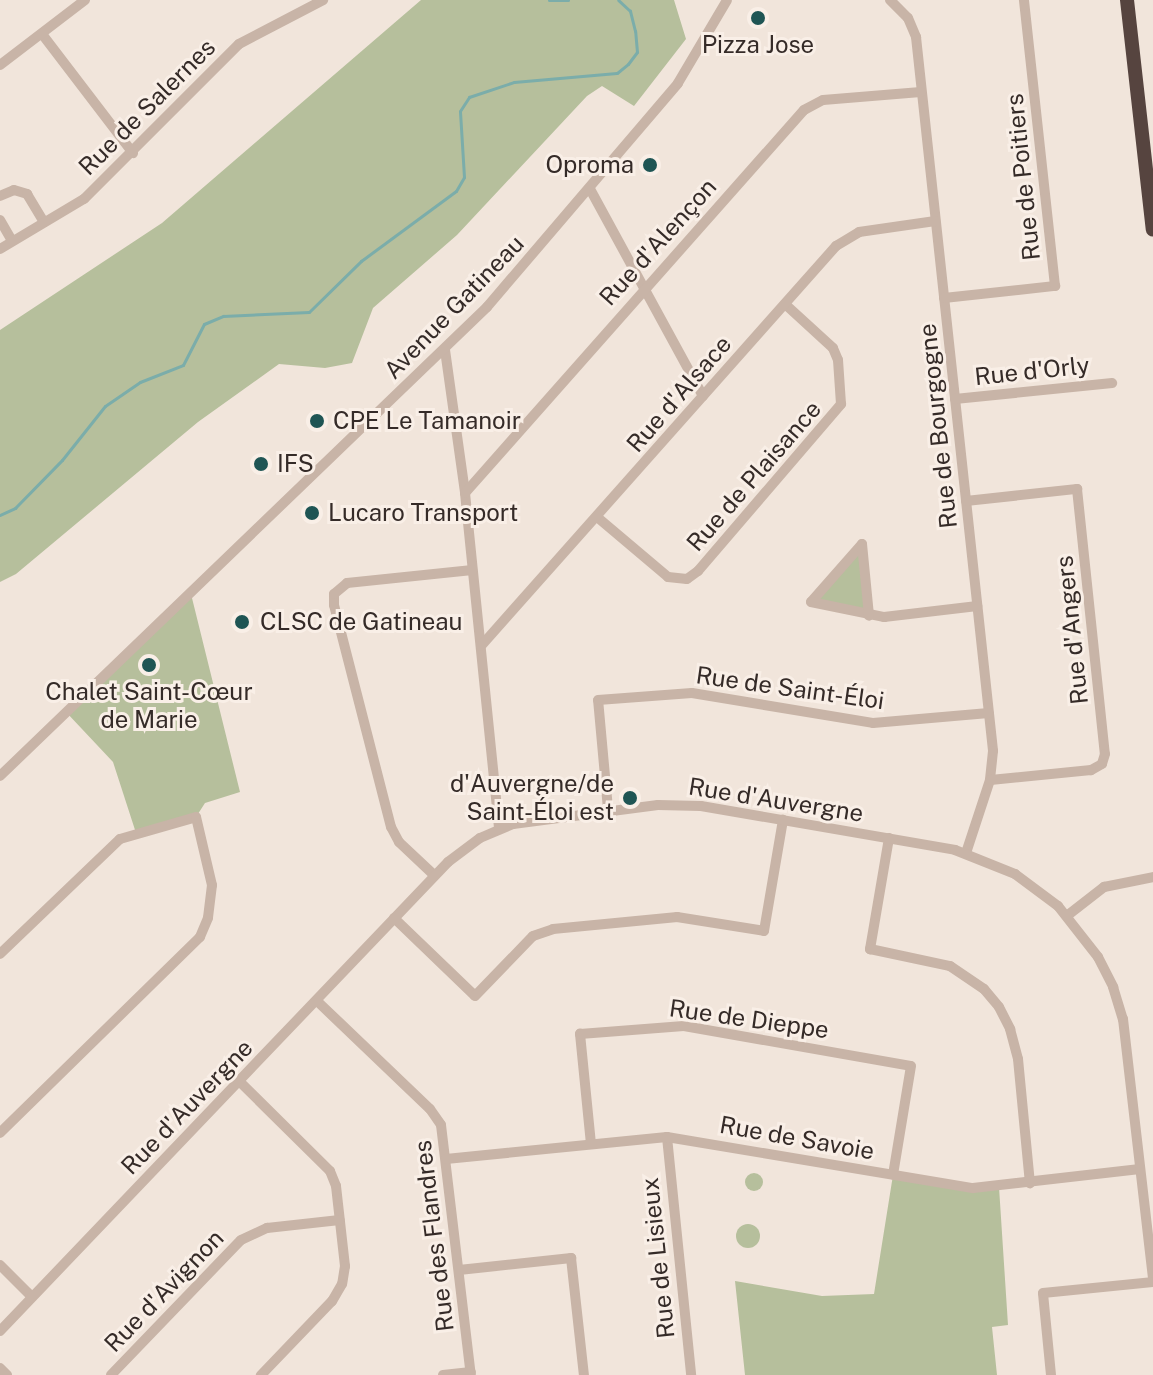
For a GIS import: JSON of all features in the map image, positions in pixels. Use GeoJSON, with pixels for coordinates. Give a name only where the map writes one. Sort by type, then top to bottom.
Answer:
{"type":"FeatureCollection","features":[{"type":"Feature","properties":{"kind":"highway"},"geometry":{"type":"LineString","coordinates":[[1127,0],[1153,230]]}},
{"type":"Feature","properties":{"kind":"street"},"geometry":{"type":"LineString","coordinates":[[0,65],[85,0]]}},
{"type":"Feature","properties":{"kind":"street","name":"Rue de Salernes"},"geometry":{"type":"LineString","coordinates":[[0,249],[84,199],[133,153],[231,50],[323,0]]}},
{"type":"Feature","properties":{"kind":"street","name":"Avenue Gatineau"},"geometry":{"type":"LineString","coordinates":[[0,776],[445,350],[590,189],[683,77],[727,0]]}},
{"type":"Feature","properties":{"kind":"street","name":"Rue de Bourgogne"},"geometry":{"type":"LineString","coordinates":[[890,0],[903,10],[913,26],[993,751],[990,780],[966,853]]}},
{"type":"Feature","properties":{"kind":"street","name":"Rue de Poitiers"},"geometry":{"type":"LineString","coordinates":[[944,298],[1055,286],[1024,0]]}},
{"type":"Feature","properties":{"kind":"street"},"geometry":{"type":"LineString","coordinates":[[42,34],[133,153]]}},
{"type":"Feature","properties":{"kind":"street","name":"Rue d'Alençon"},"geometry":{"type":"LineString","coordinates":[[465,493],[642,289],[804,110],[835,98],[921,92]]}},
{"type":"Feature","properties":{"kind":"street"},"geometry":{"type":"LineString","coordinates":[[590,189],[703,396]]}},
{"type":"Feature","properties":{"kind":"street"},"geometry":{"type":"LineString","coordinates":[[0,196],[14,190],[27,194],[44,222]]}},
{"type":"Feature","properties":{"kind":"street"},"geometry":{"type":"LineString","coordinates":[[0,220],[12,241]]}},
{"type":"Feature","properties":{"kind":"street","name":"Rue d'Alsace"},"geometry":{"type":"LineString","coordinates":[[481,646],[836,246],[851,234],[935,221]]}},
{"type":"Feature","properties":{"kind":"street","name":"Rue de Plaisance"},"geometry":{"type":"LineString","coordinates":[[597,517],[668,577],[687,579],[698,571],[841,404],[838,360],[833,348],[785,304]]}},
{"type":"Feature","properties":{"kind":"street"},"geometry":{"type":"LineString","coordinates":[[445,350],[465,493],[499,828]]}},
{"type":"Feature","properties":{"kind":"street","name":"Rue d'Orly"},"geometry":{"type":"LineString","coordinates":[[955,399],[1112,383]]}},
{"type":"Feature","properties":{"kind":"street","name":"Rue d'Angers"},"geometry":{"type":"LineString","coordinates":[[966,501],[1077,489],[1105,754],[1102,764],[1091,770],[990,780]]}},
{"type":"Feature","properties":{"kind":"street"},"geometry":{"type":"LineString","coordinates":[[869,616],[862,544],[811,602],[869,616],[977,606]]}},
{"type":"Feature","properties":{"kind":"street"},"geometry":{"type":"LineString","coordinates":[[434,875],[399,842],[391,827],[333,599],[337,588],[347,583],[472,570]]}},
{"type":"Feature","properties":{"kind":"street","name":"Rue de Saint-Éloi"},"geometry":{"type":"LineString","coordinates":[[608,809],[598,700],[692,693],[873,723],[989,713]]}},
{"type":"Feature","properties":{"kind":"street","name":"Rue d'Auvergne"},"geometry":{"type":"LineString","coordinates":[[0,1331],[434,875],[469,845],[499,828],[608,809],[701,806],[966,853],[1026,880],[1068,915],[1098,957],[1121,1010],[1130,1052],[1153,1281]]}},
{"type":"Feature","properties":{"kind":"street"},"geometry":{"type":"LineString","coordinates":[[0,954],[120,839],[196,817],[212,885],[208,918],[200,937],[0,1133]]}},
{"type":"Feature","properties":{"kind":"street"},"geometry":{"type":"LineString","coordinates":[[394,918],[475,996],[533,936],[553,929],[677,917],[764,931],[783,820]]}},
{"type":"Feature","properties":{"kind":"street"},"geometry":{"type":"LineString","coordinates":[[889,838],[870,949],[950,966],[974,981],[999,1007],[1010,1029],[1018,1059],[1030,1183]]}},
{"type":"Feature","properties":{"kind":"street"},"geometry":{"type":"LineString","coordinates":[[1068,915],[1104,887],[1153,877]]}},
{"type":"Feature","properties":{"kind":"street","name":"Rue des Flandres"},"geometry":{"type":"LineString","coordinates":[[317,1001],[437,1116],[446,1159],[471,1374]]}},
{"type":"Feature","properties":{"kind":"street","name":"Rue de Dieppe"},"geometry":{"type":"LineString","coordinates":[[591,1144],[580,1034],[684,1026],[911,1066],[893,1175]]}},
{"type":"Feature","properties":{"kind":"street"},"geometry":{"type":"LineString","coordinates":[[239,1081],[330,1171],[336,1186],[345,1266],[338,1293],[261,1375]]}},
{"type":"Feature","properties":{"kind":"street","name":"Rue de Savoie"},"geometry":{"type":"LineString","coordinates":[[446,1159],[667,1137],[973,1188],[1140,1169]]}},
{"type":"Feature","properties":{"kind":"street","name":"Rue de Lisieux"},"geometry":{"type":"LineString","coordinates":[[667,1137],[691,1375]]}},
{"type":"Feature","properties":{"kind":"street","name":"Rue d'Avignon"},"geometry":{"type":"LineString","coordinates":[[111,1375],[241,1240],[267,1228],[340,1220]]}},
{"type":"Feature","properties":{"kind":"street"},"geometry":{"type":"LineString","coordinates":[[459,1270],[571,1258],[584,1375]]}},
{"type":"Feature","properties":{"kind":"street"},"geometry":{"type":"LineString","coordinates":[[0,1265],[32,1297]]}},
{"type":"Feature","properties":{"kind":"street"},"geometry":{"type":"LineString","coordinates":[[1051,1375],[1043,1293],[1153,1281]]}},
{"type":"Feature","properties":{"kind":"street"},"geometry":{"type":"LineString","coordinates":[[0,1368],[7,1375]]}},
{"type":"Feature","properties":{"kind":"street"},"geometry":{"type":"LineString","coordinates":[[443,1375],[471,1374]]}},
{"type":"Feature","properties":{"kind":"green space"},"geometry":{"type":"Polygon","coordinates":[[[421,0],[674,0],[686,39],[634,106],[602,86],[587,96],[457,235],[373,308],[352,363],[325,368],[279,364],[198,422],[16,574],[0,582],[0,330],[162,223],[421,0]]]}},
{"type":"Feature","properties":{"kind":"green space"},"geometry":{"type":"Polygon","coordinates":[[[862,544],[869,616],[811,602],[862,544]]]}},
{"type":"Feature","properties":{"kind":"green space"},"geometry":{"type":"Polygon","coordinates":[[[191,594],[240,792],[205,803],[196,817],[136,833],[113,762],[66,712],[191,594]]]}},
{"type":"Feature","properties":{"kind":"green space"},"geometry":{"type":"Polygon","coordinates":[[[750,1173],[758,1173],[763,1182],[761,1189],[750,1191],[745,1186],[745,1178],[750,1173]]]}},
{"type":"Feature","properties":{"kind":"green space"},"geometry":{"type":"Polygon","coordinates":[[[893,1175],[999,1187],[1008,1325],[992,1327],[997,1375],[745,1375],[735,1281],[822,1296],[874,1294],[893,1175]]]}},
{"type":"Feature","properties":{"kind":"green space"},"geometry":{"type":"Polygon","coordinates":[[[748,1224],[759,1231],[760,1236],[753,1247],[748,1248],[737,1241],[736,1236],[743,1225],[748,1224]]]}},
{"type":"Feature","properties":{"kind":"waterway"},"geometry":{"type":"LineString","coordinates":[[549,0],[568,0]]}},
{"type":"Feature","properties":{"kind":"waterway"},"geometry":{"type":"LineString","coordinates":[[0,515],[15,508],[62,460],[105,406],[140,382],[183,365],[204,324],[223,316],[309,312],[361,261],[456,191],[464,177],[460,111],[469,97],[514,82],[617,73],[628,64],[637,52],[635,31],[630,11],[618,0]]}},
{"type":"Feature","properties":{"kind":"place","name":"Pizza Jose"},"geometry":{"type":"Point","coordinates":[758,18]}},
{"type":"Feature","properties":{"kind":"place","name":"Oproma"},"geometry":{"type":"Point","coordinates":[650,165]}},
{"type":"Feature","properties":{"kind":"place","name":"CPE Le Tamanoir"},"geometry":{"type":"Point","coordinates":[317,421]}},
{"type":"Feature","properties":{"kind":"place","name":"IFS"},"geometry":{"type":"Point","coordinates":[261,464]}},
{"type":"Feature","properties":{"kind":"place","name":"Lucaro Transport"},"geometry":{"type":"Point","coordinates":[312,513]}},
{"type":"Feature","properties":{"kind":"place","name":"CLSC de Gatineau"},"geometry":{"type":"Point","coordinates":[242,622]}},
{"type":"Feature","properties":{"kind":"place","name":"Chalet Saint-Cœur de Marie"},"geometry":{"type":"Point","coordinates":[149,665]}},
{"type":"Feature","properties":{"kind":"place","name":"d'Auvergne/de Saint-Éloi est"},"geometry":{"type":"Point","coordinates":[630,798]}}]}
